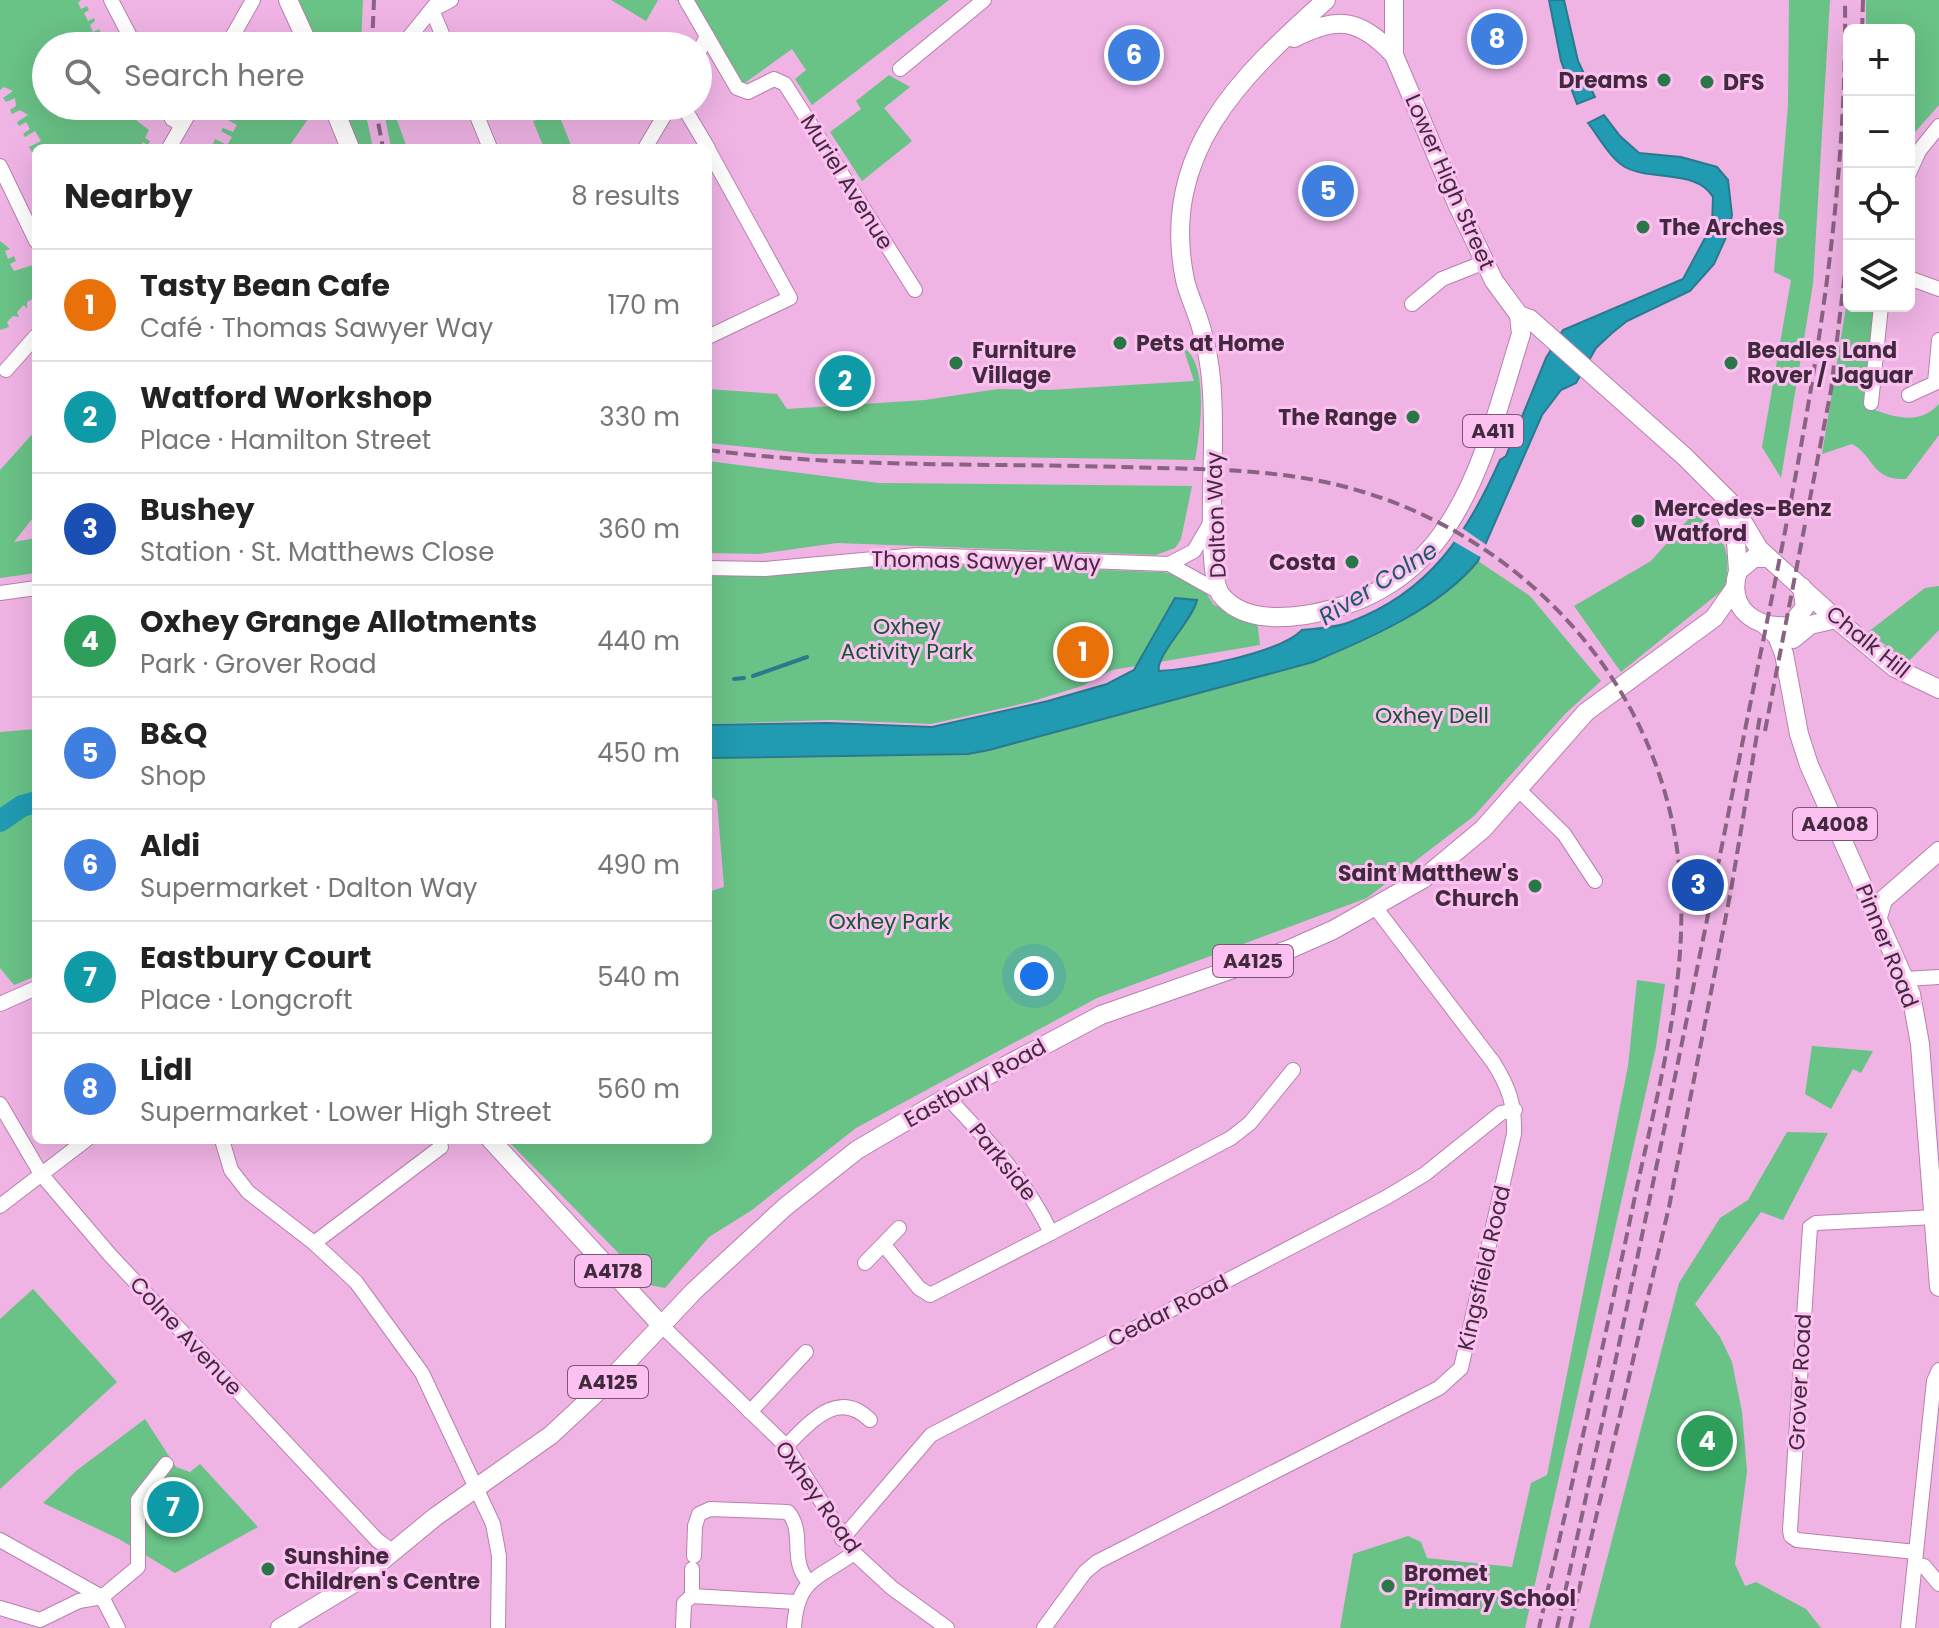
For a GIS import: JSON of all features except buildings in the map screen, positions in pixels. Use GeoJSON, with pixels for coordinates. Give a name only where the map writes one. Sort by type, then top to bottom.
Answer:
{"type":"FeatureCollection","features":[{"type":"Feature","properties":{"kind":"main road"},"geometry":{"type":"LineString","coordinates":[[288,0],[303,32]]}},
{"type":"Feature","properties":{"kind":"main road","name":"Dalton Way"},"geometry":{"type":"LineString","coordinates":[[1326,0],[1247,74],[1200,143],[1180,209],[1179,246],[1186,283],[1203,333],[1213,381],[1212,520],[1219,592],[1250,614],[1282,617],[1352,603],[1395,582],[1440,540],[1475,479],[1491,438],[1521,334],[1519,315]]}},
{"type":"Feature","properties":{"kind":"main road"},"geometry":{"type":"LineString","coordinates":[[1391,20],[1394,0]]}},
{"type":"Feature","properties":{"kind":"main road","name":"Lower High Street"},"geometry":{"type":"LineString","coordinates":[[1391,20],[1394,55],[1494,281],[1519,315],[1530,319],[1552,342],[1685,457],[1719,495],[1732,504],[1749,535],[1769,558]]}},
{"type":"Feature","properties":{"kind":"main road"},"geometry":{"type":"LineString","coordinates":[[1277,47],[1319,26],[1343,22],[1364,30],[1394,55]]}},
{"type":"Feature","properties":{"kind":"main road"},"geometry":{"type":"LineString","coordinates":[[339,120],[348,144]]}},
{"type":"Feature","properties":{"kind":"main road"},"geometry":{"type":"LineString","coordinates":[[1517,343],[1531,339],[1552,342]]}},
{"type":"Feature","properties":{"kind":"main road","name":"Lower High Street"},"geometry":{"type":"LineString","coordinates":[[1719,495],[1734,535],[1736,580]]}},
{"type":"Feature","properties":{"kind":"main road"},"geometry":{"type":"LineString","coordinates":[[1714,618],[1790,626],[1798,620],[1805,607],[1802,587],[1769,558],[1754,558],[1736,580],[1738,602],[1758,622]]}},
{"type":"Feature","properties":{"kind":"main road","name":"Eastbury Road"},"geometry":{"type":"LineString","coordinates":[[280,1628],[356,1582],[477,1486],[551,1435],[607,1383],[661,1325],[797,1197],[857,1150],[947,1097],[1101,1015],[1290,949],[1375,907],[1423,879],[1483,829],[1593,706],[1714,618],[1736,580]]}},
{"type":"Feature","properties":{"kind":"main road","name":"Chalk Hill"},"geometry":{"type":"LineString","coordinates":[[1802,587],[1895,668],[1939,689]]}},
{"type":"Feature","properties":{"kind":"main road"},"geometry":{"type":"LineString","coordinates":[[1784,654],[1794,637],[1810,625],[1836,619]]}},
{"type":"Feature","properties":{"kind":"main road","name":"Pinner Road"},"geometry":{"type":"LineString","coordinates":[[1758,622],[1777,636],[1784,654],[1799,734],[1809,765],[1905,979],[1920,1044],[1934,1136],[1939,1287]]}},
{"type":"Feature","properties":{"kind":"main road"},"geometry":{"type":"LineString","coordinates":[[1878,917],[1883,900],[1939,851]]}},
{"type":"Feature","properties":{"kind":"main road"},"geometry":{"type":"LineString","coordinates":[[1863,883],[1899,884]]}},
{"type":"Feature","properties":{"kind":"main road","name":"A4178"},"geometry":{"type":"LineString","coordinates":[[495,1144],[661,1325]]}},
{"type":"Feature","properties":{"kind":"street"},"geometry":{"type":"LineString","coordinates":[[111,0],[128,32]]}},
{"type":"Feature","properties":{"kind":"street"},"geometry":{"type":"LineString","coordinates":[[235,32],[253,0]]}},
{"type":"Feature","properties":{"kind":"street"},"geometry":{"type":"LineString","coordinates":[[413,32],[435,5],[451,0]]}},
{"type":"Feature","properties":{"kind":"street"},"geometry":{"type":"LineString","coordinates":[[686,0],[705,32]]}},
{"type":"Feature","properties":{"kind":"street"},"geometry":{"type":"LineString","coordinates":[[900,69],[984,0]]}},
{"type":"Feature","properties":{"kind":"street","name":"Lower High Street"},"geometry":{"type":"LineString","coordinates":[[1385,0],[1391,20]]}},
{"type":"Feature","properties":{"kind":"street"},"geometry":{"type":"LineString","coordinates":[[435,5],[443,32]]}},
{"type":"Feature","properties":{"kind":"street","name":"Muriel Avenue"},"geometry":{"type":"LineString","coordinates":[[712,44],[742,91],[753,91],[774,79],[785,84],[915,290]]}},
{"type":"Feature","properties":{"kind":"street"},"geometry":{"type":"LineString","coordinates":[[174,120],[182,125]]}},
{"type":"Feature","properties":{"kind":"street"},"geometry":{"type":"LineString","coordinates":[[171,144],[185,120]]}},
{"type":"Feature","properties":{"kind":"street"},"geometry":{"type":"LineString","coordinates":[[479,120],[488,144]]}},
{"type":"Feature","properties":{"kind":"street"},"geometry":{"type":"LineString","coordinates":[[647,144],[662,120]]}},
{"type":"Feature","properties":{"kind":"street"},"geometry":{"type":"LineString","coordinates":[[691,120],[706,144]]}},
{"type":"Feature","properties":{"kind":"street"},"geometry":{"type":"LineString","coordinates":[[1911,168],[1919,151],[1939,126]]}},
{"type":"Feature","properties":{"kind":"street"},"geometry":{"type":"LineString","coordinates":[[712,155],[790,298],[712,335]]}},
{"type":"Feature","properties":{"kind":"street"},"geometry":{"type":"LineString","coordinates":[[0,166],[32,233]]}},
{"type":"Feature","properties":{"kind":"street"},"geometry":{"type":"LineString","coordinates":[[1412,304],[1442,279],[1485,262]]}},
{"type":"Feature","properties":{"kind":"street"},"geometry":{"type":"LineString","coordinates":[[1915,280],[1939,289]]}},
{"type":"Feature","properties":{"kind":"street"},"geometry":{"type":"LineString","coordinates":[[1871,403],[1880,312]]}},
{"type":"Feature","properties":{"kind":"street"},"geometry":{"type":"LineString","coordinates":[[1909,395],[1935,383],[1939,340]]}},
{"type":"Feature","properties":{"kind":"street"},"geometry":{"type":"LineString","coordinates":[[6,370],[32,341]]}},
{"type":"Feature","properties":{"kind":"street"},"geometry":{"type":"LineString","coordinates":[[1169,564],[1194,551],[1212,520]]}},
{"type":"Feature","properties":{"kind":"street","name":"Thomas Sawyer Way"},"geometry":{"type":"LineString","coordinates":[[712,568],[765,569],[917,555],[1169,564],[1219,592]]}},
{"type":"Feature","properties":{"kind":"street"},"geometry":{"type":"LineString","coordinates":[[0,593],[32,589]]}},
{"type":"Feature","properties":{"kind":"street"},"geometry":{"type":"LineString","coordinates":[[1520,791],[1564,834],[1595,881]]}},
{"type":"Feature","properties":{"kind":"street","name":"Kingsfield Road"},"geometry":{"type":"LineString","coordinates":[[1044,1628],[1085,1572],[1097,1562],[1454,1377],[1466,1355],[1514,1134],[1515,1110],[1505,1082],[1493,1062],[1375,907]]}},
{"type":"Feature","properties":{"kind":"street"},"geometry":{"type":"LineString","coordinates":[[1905,979],[1939,977]]}},
{"type":"Feature","properties":{"kind":"street"},"geometry":{"type":"LineString","coordinates":[[0,1004],[32,990]]}},
{"type":"Feature","properties":{"kind":"street"},"geometry":{"type":"LineString","coordinates":[[884,1245],[919,1288],[930,1295],[1239,1132],[1293,1070]]}},
{"type":"Feature","properties":{"kind":"street","name":"Parkside"},"geometry":{"type":"LineString","coordinates":[[947,1097],[1032,1195],[1051,1233]]}},
{"type":"Feature","properties":{"kind":"street","name":"Colne Avenue"},"geometry":{"type":"LineString","coordinates":[[0,1104],[41,1174],[148,1295],[377,1540],[392,1551]]}},
{"type":"Feature","properties":{"kind":"street","name":"Cedar Road"},"geometry":{"type":"LineString","coordinates":[[842,1539],[931,1435],[1387,1197],[1425,1174],[1501,1113],[1515,1110]]}},
{"type":"Feature","properties":{"kind":"street"},"geometry":{"type":"LineString","coordinates":[[0,1206],[81,1144]]}},
{"type":"Feature","properties":{"kind":"street"},"geometry":{"type":"LineString","coordinates":[[223,1144],[231,1170],[248,1192],[314,1243],[356,1282],[422,1373],[477,1486],[497,1541],[498,1628]]}},
{"type":"Feature","properties":{"kind":"street"},"geometry":{"type":"LineString","coordinates":[[314,1243],[441,1147]]}},
{"type":"Feature","properties":{"kind":"street","name":"Grover Road"},"geometry":{"type":"LineString","coordinates":[[1916,1558],[1797,1540],[1791,1536],[1790,1530],[1810,1227],[1816,1223],[1935,1217]]}},
{"type":"Feature","properties":{"kind":"street"},"geometry":{"type":"LineString","coordinates":[[865,1263],[899,1228]]}},
{"type":"Feature","properties":{"kind":"street","name":"Oxhey Road"},"geometry":{"type":"LineString","coordinates":[[661,1325],[786,1446],[842,1539],[854,1553],[917,1609],[947,1628]]}},
{"type":"Feature","properties":{"kind":"street"},"geometry":{"type":"LineString","coordinates":[[750,1412],[806,1352]]}},
{"type":"Feature","properties":{"kind":"street"},"geometry":{"type":"LineString","coordinates":[[1908,1628],[1934,1381],[1939,1370]]}},
{"type":"Feature","properties":{"kind":"street"},"geometry":{"type":"LineString","coordinates":[[786,1446],[818,1415],[835,1407],[854,1408],[870,1420]]}},
{"type":"Feature","properties":{"kind":"street"},"geometry":{"type":"LineString","coordinates":[[0,1608],[40,1620],[79,1601],[102,1597],[138,1567],[138,1500],[166,1464]]}},
{"type":"Feature","properties":{"kind":"street"},"geometry":{"type":"LineString","coordinates":[[692,1596],[695,1526],[699,1514],[710,1509],[788,1512],[798,1528],[797,1566],[809,1582]]}},
{"type":"Feature","properties":{"kind":"street"},"geometry":{"type":"LineString","coordinates":[[0,1540],[102,1597],[118,1628]]}},
{"type":"Feature","properties":{"kind":"street"},"geometry":{"type":"LineString","coordinates":[[794,1628],[796,1602],[809,1582],[854,1553]]}},
{"type":"Feature","properties":{"kind":"street"},"geometry":{"type":"LineString","coordinates":[[1916,1558],[1939,1584]]}},
{"type":"Feature","properties":{"kind":"street"},"geometry":{"type":"LineString","coordinates":[[683,1628],[684,1603],[692,1596],[796,1602]]}},
{"type":"Feature","properties":{"kind":"green space"},"geometry":{"type":"Polygon","coordinates":[[[0,0],[81,0],[78,3],[81,9],[87,6],[89,10],[84,13],[88,21],[94,18],[90,25],[93,32],[32,32],[32,120],[137,120],[149,130],[145,138],[150,141],[148,144],[35,144],[41,141],[35,131],[25,137],[23,134],[30,129],[26,122],[19,126],[17,122],[28,115],[20,110],[12,114],[10,110],[16,106],[15,98],[6,102],[3,98],[13,91],[4,87],[0,90],[0,0]]]}},
{"type":"Feature","properties":{"kind":"green space"},"geometry":{"type":"Polygon","coordinates":[[[298,0],[363,0],[362,32],[312,32],[298,0]]]}},
{"type":"Feature","properties":{"kind":"green space"},"geometry":{"type":"Polygon","coordinates":[[[611,0],[658,0],[646,21],[611,0]]]}},
{"type":"Feature","properties":{"kind":"green space"},"geometry":{"type":"Polygon","coordinates":[[[677,0],[949,0],[812,105],[795,79],[806,70],[792,49],[735,90],[712,54],[712,32],[698,32],[677,0]]]}},
{"type":"Feature","properties":{"kind":"green space"},"geometry":{"type":"Polygon","coordinates":[[[1789,0],[1830,0],[1813,284],[1781,478],[1762,447],[1791,280],[1774,272],[1788,106],[1789,0]]]}},
{"type":"Feature","properties":{"kind":"green space"},"geometry":{"type":"Polygon","coordinates":[[[1866,0],[1939,0],[1939,105],[1915,132],[1915,24],[1866,24],[1866,0]]]}},
{"type":"Feature","properties":{"kind":"green space"},"geometry":{"type":"Polygon","coordinates":[[[889,75],[910,87],[884,108],[912,141],[862,181],[830,132],[861,109],[856,101],[889,75]]]}},
{"type":"Feature","properties":{"kind":"green space"},"geometry":{"type":"Polygon","coordinates":[[[228,120],[307,120],[291,144],[228,144],[232,137],[221,131],[223,128],[233,132],[237,125],[228,120]]]}},
{"type":"Feature","properties":{"kind":"green space"},"geometry":{"type":"Polygon","coordinates":[[[348,120],[367,120],[372,144],[357,144],[348,120]]]}},
{"type":"Feature","properties":{"kind":"green space"},"geometry":{"type":"Polygon","coordinates":[[[386,120],[397,120],[406,144],[390,144],[386,120]]]}},
{"type":"Feature","properties":{"kind":"green space"},"geometry":{"type":"Polygon","coordinates":[[[561,120],[570,144],[542,144],[533,121],[561,120]]]}},
{"type":"Feature","properties":{"kind":"green space"},"geometry":{"type":"Polygon","coordinates":[[[0,241],[10,249],[5,251],[8,259],[14,256],[16,261],[10,264],[14,271],[32,265],[32,299],[27,302],[27,309],[24,305],[17,312],[19,317],[13,316],[7,322],[9,327],[0,330],[0,241]]]}},
{"type":"Feature","properties":{"kind":"green space"},"geometry":{"type":"Polygon","coordinates":[[[1845,312],[1873,312],[1868,370],[1869,408],[1906,418],[1923,415],[1939,404],[1939,435],[1906,479],[1895,479],[1879,472],[1865,454],[1852,444],[1822,454],[1845,312]]]}},
{"type":"Feature","properties":{"kind":"green space"},"geometry":{"type":"Polygon","coordinates":[[[1183,347],[1197,368],[1200,383],[1201,417],[1195,460],[813,454],[712,443],[712,389],[777,394],[787,409],[925,400],[998,389],[1050,390],[1194,381],[1183,347]]]}},
{"type":"Feature","properties":{"kind":"green space"},"geometry":{"type":"Polygon","coordinates":[[[32,434],[32,519],[14,542],[32,539],[32,574],[0,578],[0,470],[32,434]]]}},
{"type":"Feature","properties":{"kind":"green space"},"geometry":{"type":"Polygon","coordinates":[[[712,462],[878,483],[1192,486],[1181,539],[1175,548],[1156,555],[837,543],[759,554],[712,553],[712,462]]]}},
{"type":"Feature","properties":{"kind":"green space"},"geometry":{"type":"Polygon","coordinates":[[[1693,514],[1712,528],[1724,544],[1727,564],[1725,588],[1621,672],[1574,606],[1651,561],[1693,514]]]}},
{"type":"Feature","properties":{"kind":"green space","name":"Oxhey Park"},"geometry":{"type":"Polygon","coordinates":[[[1478,561],[1530,596],[1601,681],[1566,713],[1474,816],[1367,898],[1097,998],[856,1128],[752,1210],[709,1237],[665,1288],[650,1285],[511,1144],[712,1144],[712,891],[724,887],[717,801],[712,797],[712,757],[968,754],[989,750],[1313,662],[1400,622],[1465,576],[1478,561]]]}},
{"type":"Feature","properties":{"kind":"green space","name":"Oxhey Activity Park"},"geometry":{"type":"Polygon","coordinates":[[[867,562],[1163,572],[1198,581],[1214,605],[1257,621],[1260,645],[1112,670],[1082,686],[1030,702],[931,724],[831,720],[712,724],[712,574],[749,576],[867,562]]]}},
{"type":"Feature","properties":{"kind":"green space"},"geometry":{"type":"Polygon","coordinates":[[[1939,586],[1939,630],[1908,662],[1868,632],[1925,588],[1939,586]]]}},
{"type":"Feature","properties":{"kind":"green space"},"geometry":{"type":"Polygon","coordinates":[[[32,729],[32,978],[14,985],[0,968],[0,732],[32,729]]]}},
{"type":"Feature","properties":{"kind":"green space"},"geometry":{"type":"Polygon","coordinates":[[[1637,980],[1665,984],[1656,1047],[1525,1628],[1340,1628],[1353,1554],[1408,1536],[1421,1542],[1427,1558],[1512,1567],[1531,1483],[1547,1475],[1628,1066],[1637,980]]]}},
{"type":"Feature","properties":{"kind":"green space"},"geometry":{"type":"Polygon","coordinates":[[[1812,1046],[1873,1051],[1861,1073],[1853,1069],[1831,1109],[1805,1094],[1812,1046]]]}},
{"type":"Feature","properties":{"kind":"green space"},"geometry":{"type":"Polygon","coordinates":[[[1787,1132],[1828,1133],[1783,1220],[1761,1212],[1695,1304],[1720,1337],[1732,1362],[1742,1412],[1747,1471],[1735,1564],[1745,1586],[1756,1582],[1806,1609],[1821,1628],[1589,1628],[1679,1283],[1720,1218],[1748,1200],[1787,1132]]]}},
{"type":"Feature","properties":{"kind":"green space"},"geometry":{"type":"Polygon","coordinates":[[[33,1289],[117,1382],[0,1489],[0,1319],[33,1289]]]}},
{"type":"Feature","properties":{"kind":"green space"},"geometry":{"type":"Polygon","coordinates":[[[145,1419],[176,1467],[190,1472],[200,1464],[258,1527],[175,1573],[119,1539],[43,1503],[76,1471],[145,1419]]]}},
{"type":"Feature","properties":{"kind":"shaded area"},"geometry":{"type":"Polygon","coordinates":[[[1549,0],[1564,0],[1578,61],[1595,97],[1577,104],[1561,61],[1549,0]]]}},
{"type":"Feature","properties":{"kind":"shaded area"},"geometry":{"type":"Polygon","coordinates":[[[1604,115],[1620,136],[1639,153],[1681,157],[1717,167],[1728,180],[1732,215],[1728,233],[1714,264],[1690,291],[1627,321],[1596,348],[1576,383],[1561,390],[1542,415],[1478,561],[1424,608],[1313,662],[989,750],[968,754],[712,758],[712,725],[829,723],[932,727],[1048,701],[1107,684],[1134,670],[1175,598],[1197,600],[1163,656],[1159,671],[1256,653],[1302,630],[1350,622],[1403,594],[1443,558],[1474,512],[1500,460],[1506,456],[1546,358],[1563,330],[1683,279],[1712,225],[1713,197],[1706,188],[1685,179],[1647,174],[1625,167],[1614,158],[1588,123],[1604,115]]]}},
{"type":"Feature","properties":{"kind":"pier"},"geometry":{"type":"Polygon","coordinates":[[[1462,528],[1488,546],[1482,558],[1453,541],[1462,528]]]}},
{"type":"Feature","properties":{"kind":"waterway"},"geometry":{"type":"LineString","coordinates":[[753,676],[807,657]]}},
{"type":"Feature","properties":{"kind":"waterway"},"geometry":{"type":"LineString","coordinates":[[734,679],[744,678]]}},
{"type":"Feature","properties":{"kind":"waterway","name":"River Colne"},"geometry":{"type":"LineString","coordinates":[[0,821],[32,803]]}},
{"type":"Feature","properties":{"kind":"railway"},"geometry":{"type":"LineString","coordinates":[[373,32],[374,0]]}},
{"type":"Feature","properties":{"kind":"railway"},"geometry":{"type":"LineString","coordinates":[[1557,1628],[1676,1074],[1798,465],[1814,373],[1837,187],[1845,0]]}},
{"type":"Feature","properties":{"kind":"railway"},"geometry":{"type":"LineString","coordinates":[[1862,24],[1863,0]]}},
{"type":"Feature","properties":{"kind":"railway"},"geometry":{"type":"LineString","coordinates":[[378,120],[382,144]]}},
{"type":"Feature","properties":{"kind":"railway"},"geometry":{"type":"LineString","coordinates":[[1765,731],[1831,390],[1849,240]]}},
{"type":"Feature","properties":{"kind":"railway"},"geometry":{"type":"LineString","coordinates":[[712,450],[810,460],[913,464],[1223,470],[1325,482],[1394,502],[1458,533],[1517,573],[1568,621],[1611,677],[1645,739],[1668,806],[1680,877],[1680,955],[1662,1072],[1539,1628]]}},
{"type":"Feature","properties":{"kind":"railway"},"geometry":{"type":"LineString","coordinates":[[1570,1628],[1669,1207],[1731,890],[1760,716]]}},
{"type":"Feature","properties":{"kind":"place","name":"Lidl"},"geometry":{"type":"Point","coordinates":[1497,39]}},
{"type":"Feature","properties":{"kind":"place","name":"Aldi"},"geometry":{"type":"Point","coordinates":[1134,55]}},
{"type":"Feature","properties":{"kind":"place","name":"Dreams"},"geometry":{"type":"Point","coordinates":[1664,80]}},
{"type":"Feature","properties":{"kind":"place","name":"DFS"},"geometry":{"type":"Point","coordinates":[1707,82]}},
{"type":"Feature","properties":{"kind":"place","name":"B&Q"},"geometry":{"type":"Point","coordinates":[1328,191]}},
{"type":"Feature","properties":{"kind":"place","name":"The Arches"},"geometry":{"type":"Point","coordinates":[1643,227]}},
{"type":"Feature","properties":{"kind":"place","name":"Pets at Home"},"geometry":{"type":"Point","coordinates":[1120,343]}},
{"type":"Feature","properties":{"kind":"place","name":"Furniture Village"},"geometry":{"type":"Point","coordinates":[956,363]}},
{"type":"Feature","properties":{"kind":"place","name":"Beadles Land Rover / Jaguar"},"geometry":{"type":"Point","coordinates":[1731,363]}},
{"type":"Feature","properties":{"kind":"place","name":"Watford Workshop"},"geometry":{"type":"Point","coordinates":[845,381]}},
{"type":"Feature","properties":{"kind":"place","name":"The Range"},"geometry":{"type":"Point","coordinates":[1413,417]}},
{"type":"Feature","properties":{"kind":"place","name":"Mercedes-Benz Watford"},"geometry":{"type":"Point","coordinates":[1638,521]}},
{"type":"Feature","properties":{"kind":"place","name":"Costa"},"geometry":{"type":"Point","coordinates":[1352,562]}},
{"type":"Feature","properties":{"kind":"place","name":"Tasty Bean Cafe"},"geometry":{"type":"Point","coordinates":[1083,652]}},
{"type":"Feature","properties":{"kind":"place","name":"Bushey"},"geometry":{"type":"Point","coordinates":[1698,885]}},
{"type":"Feature","properties":{"kind":"place","name":"Saint Matthew's Church"},"geometry":{"type":"Point","coordinates":[1535,886]}},
{"type":"Feature","properties":{"kind":"place","name":"Oxhey Grange Allotments"},"geometry":{"type":"Point","coordinates":[1707,1441]}},
{"type":"Feature","properties":{"kind":"place","name":"Eastbury Court"},"geometry":{"type":"Point","coordinates":[173,1507]}},
{"type":"Feature","properties":{"kind":"place","name":"Sunshine Children's Centre"},"geometry":{"type":"Point","coordinates":[268,1569]}},
{"type":"Feature","properties":{"kind":"place","name":"Bromet Primary School"},"geometry":{"type":"Point","coordinates":[1388,1586]}},
{"type":"Feature","properties":{"kind":"park label","name":"Oxhey Dell"},"geometry":{"type":"Point","coordinates":[1432,715]}}]}
